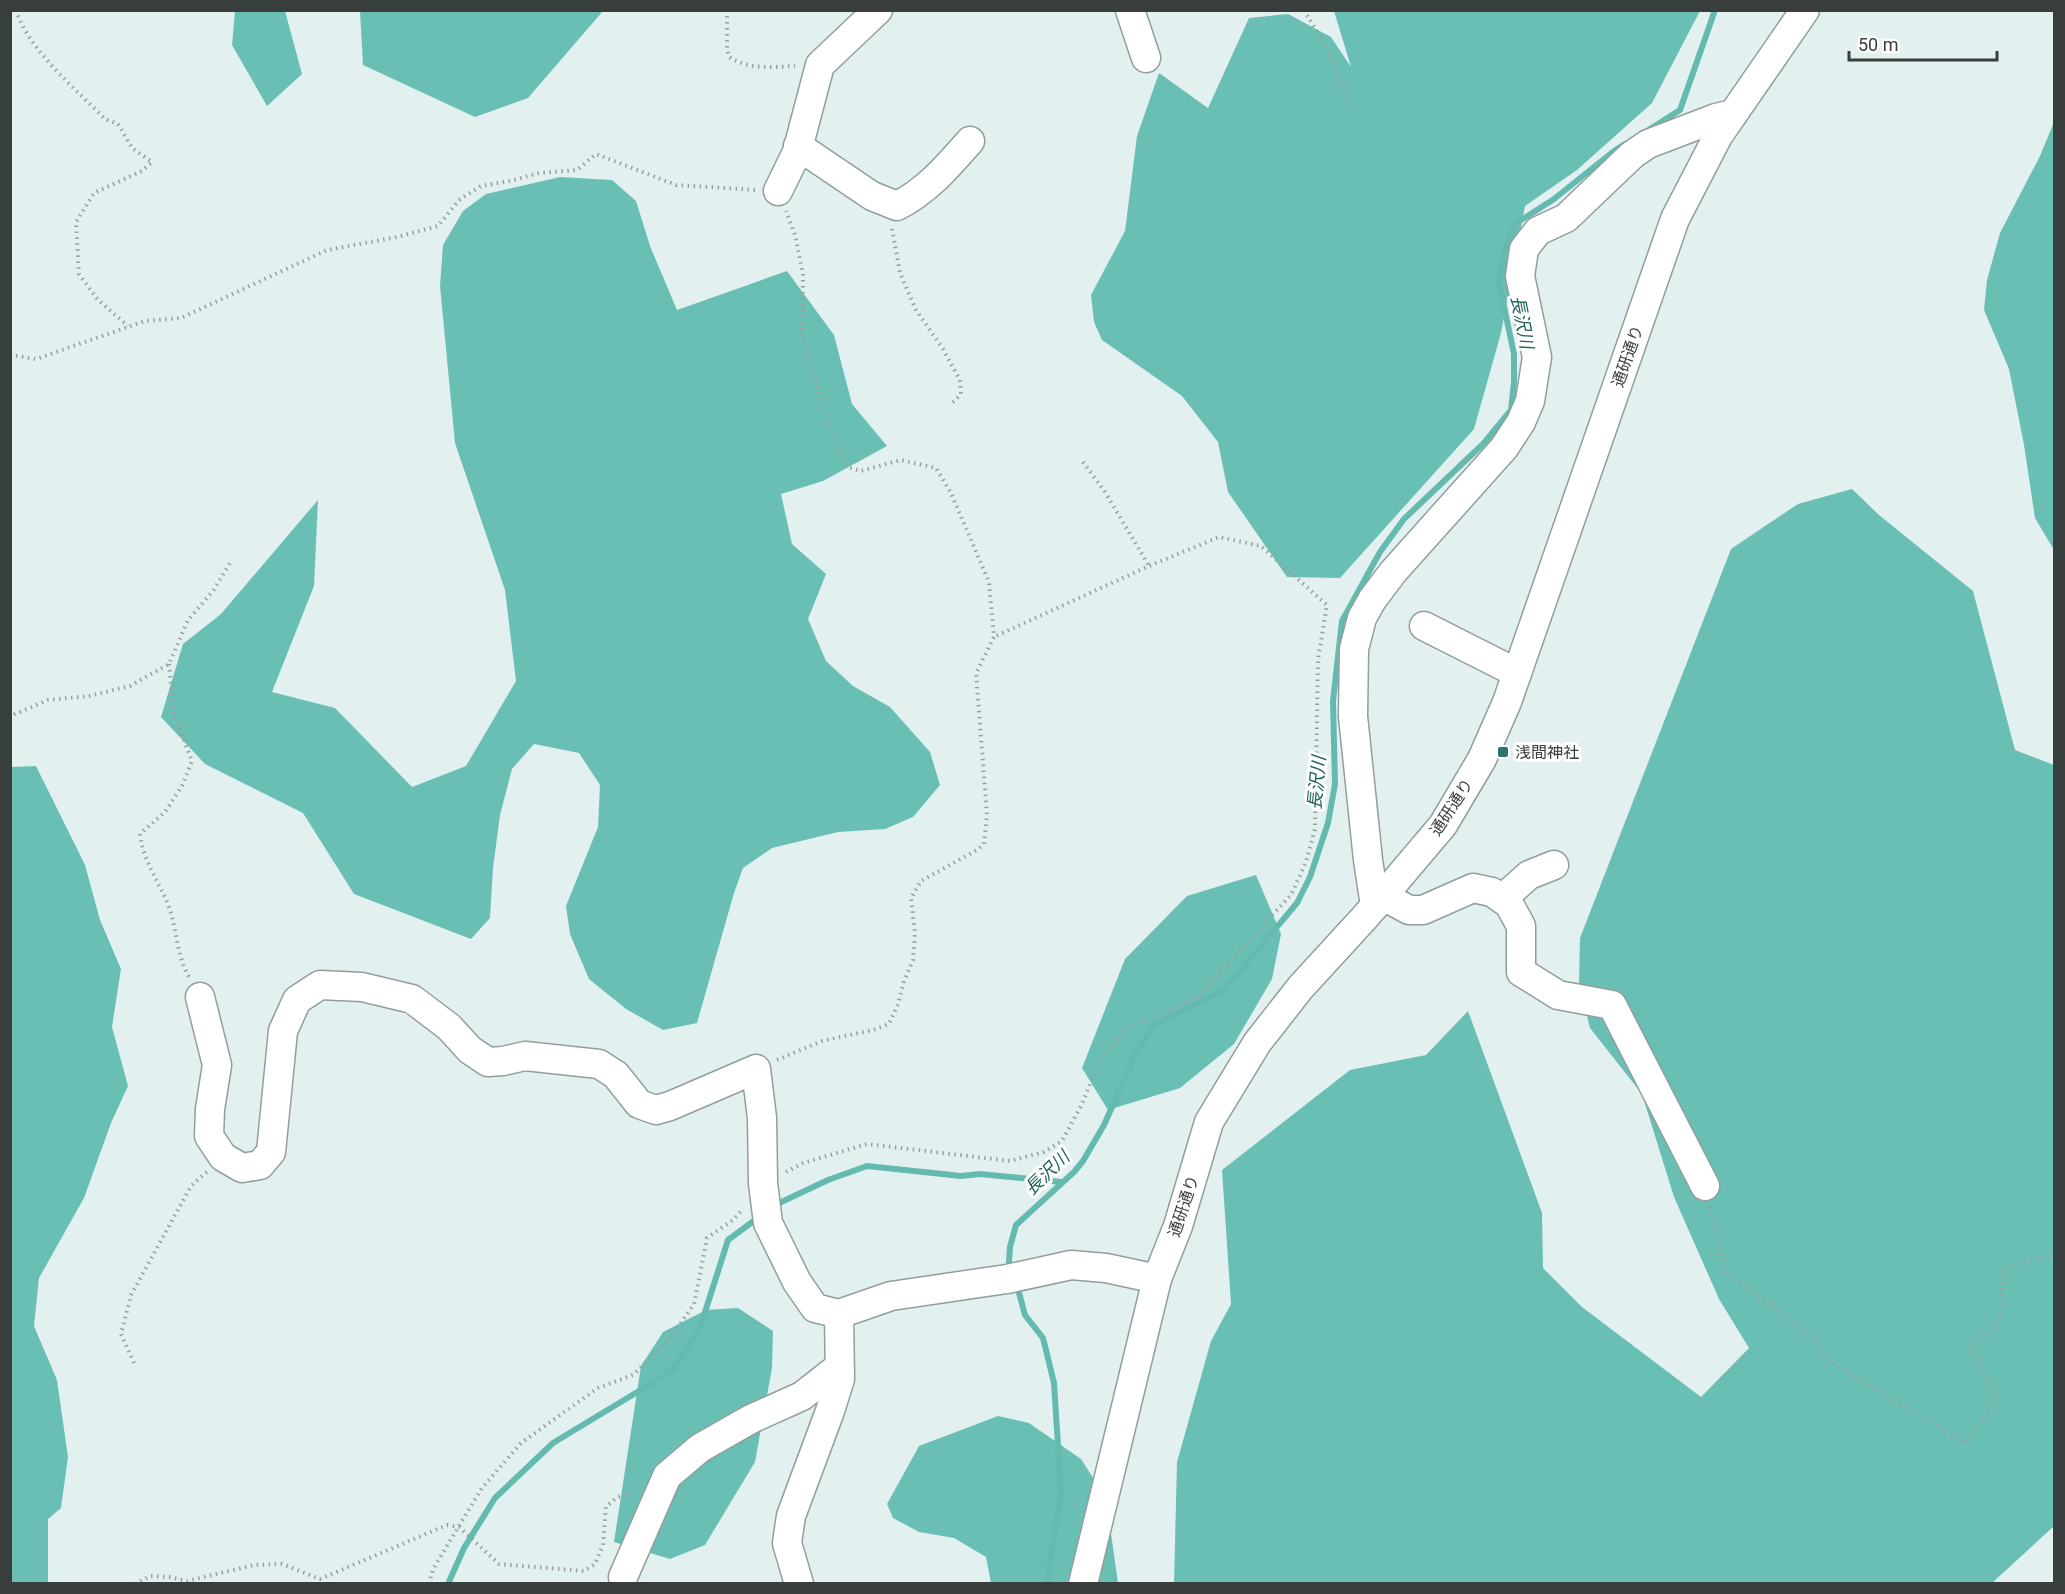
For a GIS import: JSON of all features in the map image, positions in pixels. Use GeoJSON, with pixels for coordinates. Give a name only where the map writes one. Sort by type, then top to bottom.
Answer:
{"type":"FeatureCollection","features":[{"type":"Feature","properties":{"kind":"street"},"geometry":{"type":"LineString","coordinates":[[778,191],[798,146],[820,65],[878,10]]}},
{"type":"Feature","properties":{"kind":"street"},"geometry":{"type":"LineString","coordinates":[[1130,10],[1146,58]]}},
{"type":"Feature","properties":{"kind":"street","name":"通研通り"},"geometry":{"type":"LineString","coordinates":[[1083,1584],[1157,1279],[1178,1226],[1209,1122],[1257,1043],[1300,988],[1379,901],[1443,825],[1482,759],[1507,702],[1675,219],[1718,136],[1805,10]]}},
{"type":"Feature","properties":{"kind":"street"},"geometry":{"type":"LineString","coordinates":[[1705,1186],[1612,1005],[1558,995],[1521,972],[1521,926],[1509,904],[1492,892],[1473,888],[1423,910],[1409,910],[1379,901],[1353,716],[1354,649],[1362,618],[1372,600],[1393,572],[1504,448],[1521,422],[1530,401],[1536,357],[1520,276],[1524,249],[1538,231],[1566,218],[1632,155],[1648,144],[1716,118],[1733,114]]}},
{"type":"Feature","properties":{"kind":"street"},"geometry":{"type":"LineString","coordinates":[[798,146],[872,196],[897,206],[914,197],[946,168],[970,141]]}},
{"type":"Feature","properties":{"kind":"street"},"geometry":{"type":"LineString","coordinates":[[1424,626],[1517,673]]}},
{"type":"Feature","properties":{"kind":"street"},"geometry":{"type":"LineString","coordinates":[[1502,899],[1529,875],[1554,866]]}},
{"type":"Feature","properties":{"kind":"street"},"geometry":{"type":"LineString","coordinates":[[200,997],[217,1065],[210,1109],[209,1136],[223,1157],[242,1168],[260,1165],[271,1152],[283,1031],[297,1000],[320,986],[362,987],[412,999],[449,1027],[470,1050],[488,1062],[525,1056],[599,1064],[616,1075],[639,1104],[656,1110],[756,1069],[762,1118],[763,1183],[768,1222],[797,1282],[815,1308],[839,1314],[891,1296],[1007,1279],[1071,1264],[1106,1268],[1157,1279]]}},
{"type":"Feature","properties":{"kind":"street"},"geometry":{"type":"LineString","coordinates":[[799,1584],[787,1543],[791,1516],[840,1379],[839,1314]]}},
{"type":"Feature","properties":{"kind":"street"},"geometry":{"type":"LineString","coordinates":[[623,1577],[667,1476],[700,1448],[751,1419],[802,1396],[839,1367]]}},
{"type":"Feature","properties":{"kind":"path"},"geometry":{"type":"LineString","coordinates":[[16,10],[20,22],[44,56],[105,119],[118,124],[132,148],[152,162],[142,171],[94,193],[76,222],[79,274],[98,300],[129,327]]}},
{"type":"Feature","properties":{"kind":"path"},"geometry":{"type":"LineString","coordinates":[[727,10],[729,57],[740,64],[760,67],[820,65]]}},
{"type":"Feature","properties":{"kind":"path"},"geometry":{"type":"LineString","coordinates":[[1304,10],[1329,52],[1349,106]]}},
{"type":"Feature","properties":{"kind":"path"},"geometry":{"type":"LineString","coordinates":[[10,356],[36,359],[145,321],[181,318],[327,250],[397,237],[438,226],[459,200],[481,186],[539,173],[577,170],[596,154],[676,186],[778,191],[795,235],[803,274],[802,333],[823,410],[847,467],[861,471],[901,460],[936,468],[951,493],[988,582],[994,638],[976,673],[987,814],[984,844],[921,881],[911,898],[915,933],[913,960],[889,1024],[873,1030],[822,1041],[756,1069]]}},
{"type":"Feature","properties":{"kind":"path"},"geometry":{"type":"LineString","coordinates":[[886,202],[900,273],[916,310],[944,349],[960,380],[961,394],[950,405]]}},
{"type":"Feature","properties":{"kind":"path"},"geometry":{"type":"LineString","coordinates":[[1083,462],[1105,492],[1149,566]]}},
{"type":"Feature","properties":{"kind":"path"},"geometry":{"type":"LineString","coordinates":[[429,1584],[433,1569],[482,1488],[521,1443],[598,1388],[633,1375],[671,1337],[694,1304],[706,1238],[733,1220],[763,1183],[803,1163],[867,1144],[1010,1161],[1044,1152],[1062,1141],[1081,1106],[1100,1061],[1126,1028],[1201,995],[1291,895],[1306,862],[1316,829],[1318,659],[1327,605],[1262,546],[1219,537],[1149,566],[994,638]]}},
{"type":"Feature","properties":{"kind":"path"},"geometry":{"type":"LineString","coordinates":[[200,997],[182,965],[169,906],[142,850],[140,834],[165,812],[182,786],[192,761],[174,715],[170,664],[188,620],[213,591],[230,563]]}},
{"type":"Feature","properties":{"kind":"path"},"geometry":{"type":"LineString","coordinates":[[10,719],[15,714],[48,700],[89,696],[130,686],[170,664]]}},
{"type":"Feature","properties":{"kind":"path"},"geometry":{"type":"LineString","coordinates":[[134,1363],[121,1334],[131,1295],[191,1186],[223,1157]]}},
{"type":"Feature","properties":{"kind":"path"},"geometry":{"type":"LineString","coordinates":[[1705,1186],[1725,1270],[1815,1339],[1825,1359],[1966,1443],[1999,1396],[1969,1348],[1999,1322],[2004,1268],[2055,1255]]}},
{"type":"Feature","properties":{"kind":"path"},"geometry":{"type":"LineString","coordinates":[[135,1584],[150,1576],[187,1581],[254,1565],[282,1564],[320,1578],[447,1525],[459,1527],[499,1564],[584,1571],[595,1564],[603,1545],[606,1507],[616,1498],[667,1476]]}},
{"type":"Feature","properties":{"kind":"shaded area"},"geometry":{"type":"Polygon","coordinates":[[[360,10],[603,11],[528,98],[475,117],[363,65],[360,10]]]}},
{"type":"Feature","properties":{"kind":"shaded area"},"geometry":{"type":"Polygon","coordinates":[[[235,11],[285,11],[302,74],[267,106],[232,45],[235,11]]]}},
{"type":"Feature","properties":{"kind":"shaded area"},"geometry":{"type":"Polygon","coordinates":[[[1334,11],[1700,11],[1652,103],[1577,170],[1525,206],[1501,333],[1474,429],[1340,578],[1287,577],[1228,492],[1218,442],[1182,396],[1102,340],[1094,322],[1091,295],[1125,231],[1137,136],[1159,73],[1208,108],[1249,18],[1288,14],[1331,37],[1351,67],[1334,11]]]}},
{"type":"Feature","properties":{"kind":"shaded area"},"geometry":{"type":"Polygon","coordinates":[[[2054,122],[2054,550],[2035,518],[2009,369],[1984,310],[1987,280],[2000,233],[2040,156],[2054,122]]]}},
{"type":"Feature","properties":{"kind":"shaded area"},"geometry":{"type":"Polygon","coordinates":[[[560,177],[612,180],[636,201],[650,246],[677,310],[787,271],[834,335],[852,404],[887,446],[823,481],[781,494],[792,544],[826,574],[808,619],[826,661],[853,686],[890,707],[930,752],[940,785],[913,817],[885,829],[838,832],[772,848],[743,868],[697,1023],[663,1030],[626,1009],[589,979],[570,934],[566,906],[598,827],[600,785],[579,753],[534,744],[512,769],[500,815],[493,868],[490,918],[471,939],[354,894],[303,813],[205,764],[161,717],[183,644],[221,614],[318,500],[314,586],[272,692],[335,708],[412,787],[466,766],[516,681],[505,590],[455,443],[440,286],[443,245],[463,211],[486,194],[560,177]]]}},
{"type":"Feature","properties":{"kind":"shaded area"},"geometry":{"type":"Polygon","coordinates":[[[1852,489],[1879,515],[1973,591],[2015,750],[2054,765],[2054,1526],[1992,1583],[1174,1584],[1177,1462],[1211,1341],[1231,1304],[1222,1170],[1350,1070],[1426,1055],[1468,1011],[1542,1213],[1543,1268],[1582,1307],[1701,1397],[1749,1348],[1719,1299],[1674,1197],[1642,1094],[1590,1028],[1579,983],[1580,938],[1731,549],[1798,504],[1852,489]]]}},
{"type":"Feature","properties":{"kind":"shaded area"},"geometry":{"type":"Polygon","coordinates":[[[36,766],[85,865],[100,920],[121,969],[112,1027],[128,1086],[111,1123],[84,1198],[39,1278],[34,1326],[57,1380],[68,1457],[61,1508],[48,1519],[48,1583],[11,1584],[10,767],[36,766]]]}},
{"type":"Feature","properties":{"kind":"shaded area"},"geometry":{"type":"Polygon","coordinates":[[[1256,875],[1281,934],[1272,979],[1234,1044],[1180,1088],[1108,1110],[1082,1068],[1125,959],[1187,896],[1256,875]]]}},
{"type":"Feature","properties":{"kind":"shaded area"},"geometry":{"type":"Polygon","coordinates":[[[738,1308],[773,1331],[772,1368],[755,1462],[705,1545],[670,1559],[614,1542],[641,1366],[663,1332],[706,1310],[738,1308]]]}},
{"type":"Feature","properties":{"kind":"shaded area"},"geometry":{"type":"Polygon","coordinates":[[[998,1416],[1029,1423],[1081,1459],[1106,1498],[1118,1583],[991,1583],[986,1557],[954,1538],[919,1532],[893,1518],[887,1504],[919,1446],[998,1416]]]}},
{"type":"Feature","properties":{"kind":"waterway","name":"長沢川"},"geometry":{"type":"LineString","coordinates":[[1647,131],[1680,110],[1715,10]]}},
{"type":"Feature","properties":{"kind":"waterway","name":"長沢川"},"geometry":{"type":"LineString","coordinates":[[1012,1270],[1009,1262],[1010,1247],[1016,1225],[1083,1161],[1104,1125],[1136,1053],[1153,1026],[1224,990],[1297,903],[1310,877],[1328,823],[1335,784],[1333,701],[1342,621],[1380,552],[1404,519],[1484,443],[1511,410],[1514,354],[1499,283],[1503,255],[1515,224],[1554,199],[1625,144]]}},
{"type":"Feature","properties":{"kind":"waterway"},"geometry":{"type":"LineString","coordinates":[[775,1205],[828,1180],[867,1166],[961,1176],[980,1174],[1061,1182]]}},
{"type":"Feature","properties":{"kind":"waterway"},"geometry":{"type":"LineString","coordinates":[[448,1584],[464,1548],[495,1498],[553,1443],[672,1371],[699,1331],[728,1240],[759,1217]]}},
{"type":"Feature","properties":{"kind":"waterway","name":"長沢川"},"geometry":{"type":"LineString","coordinates":[[1017,1285],[1025,1315],[1043,1338],[1054,1383],[1061,1493],[1047,1584]]}},
{"type":"Feature","properties":{"kind":"place","name":"浅間神社"},"geometry":{"type":"Point","coordinates":[1503,752]}}]}
